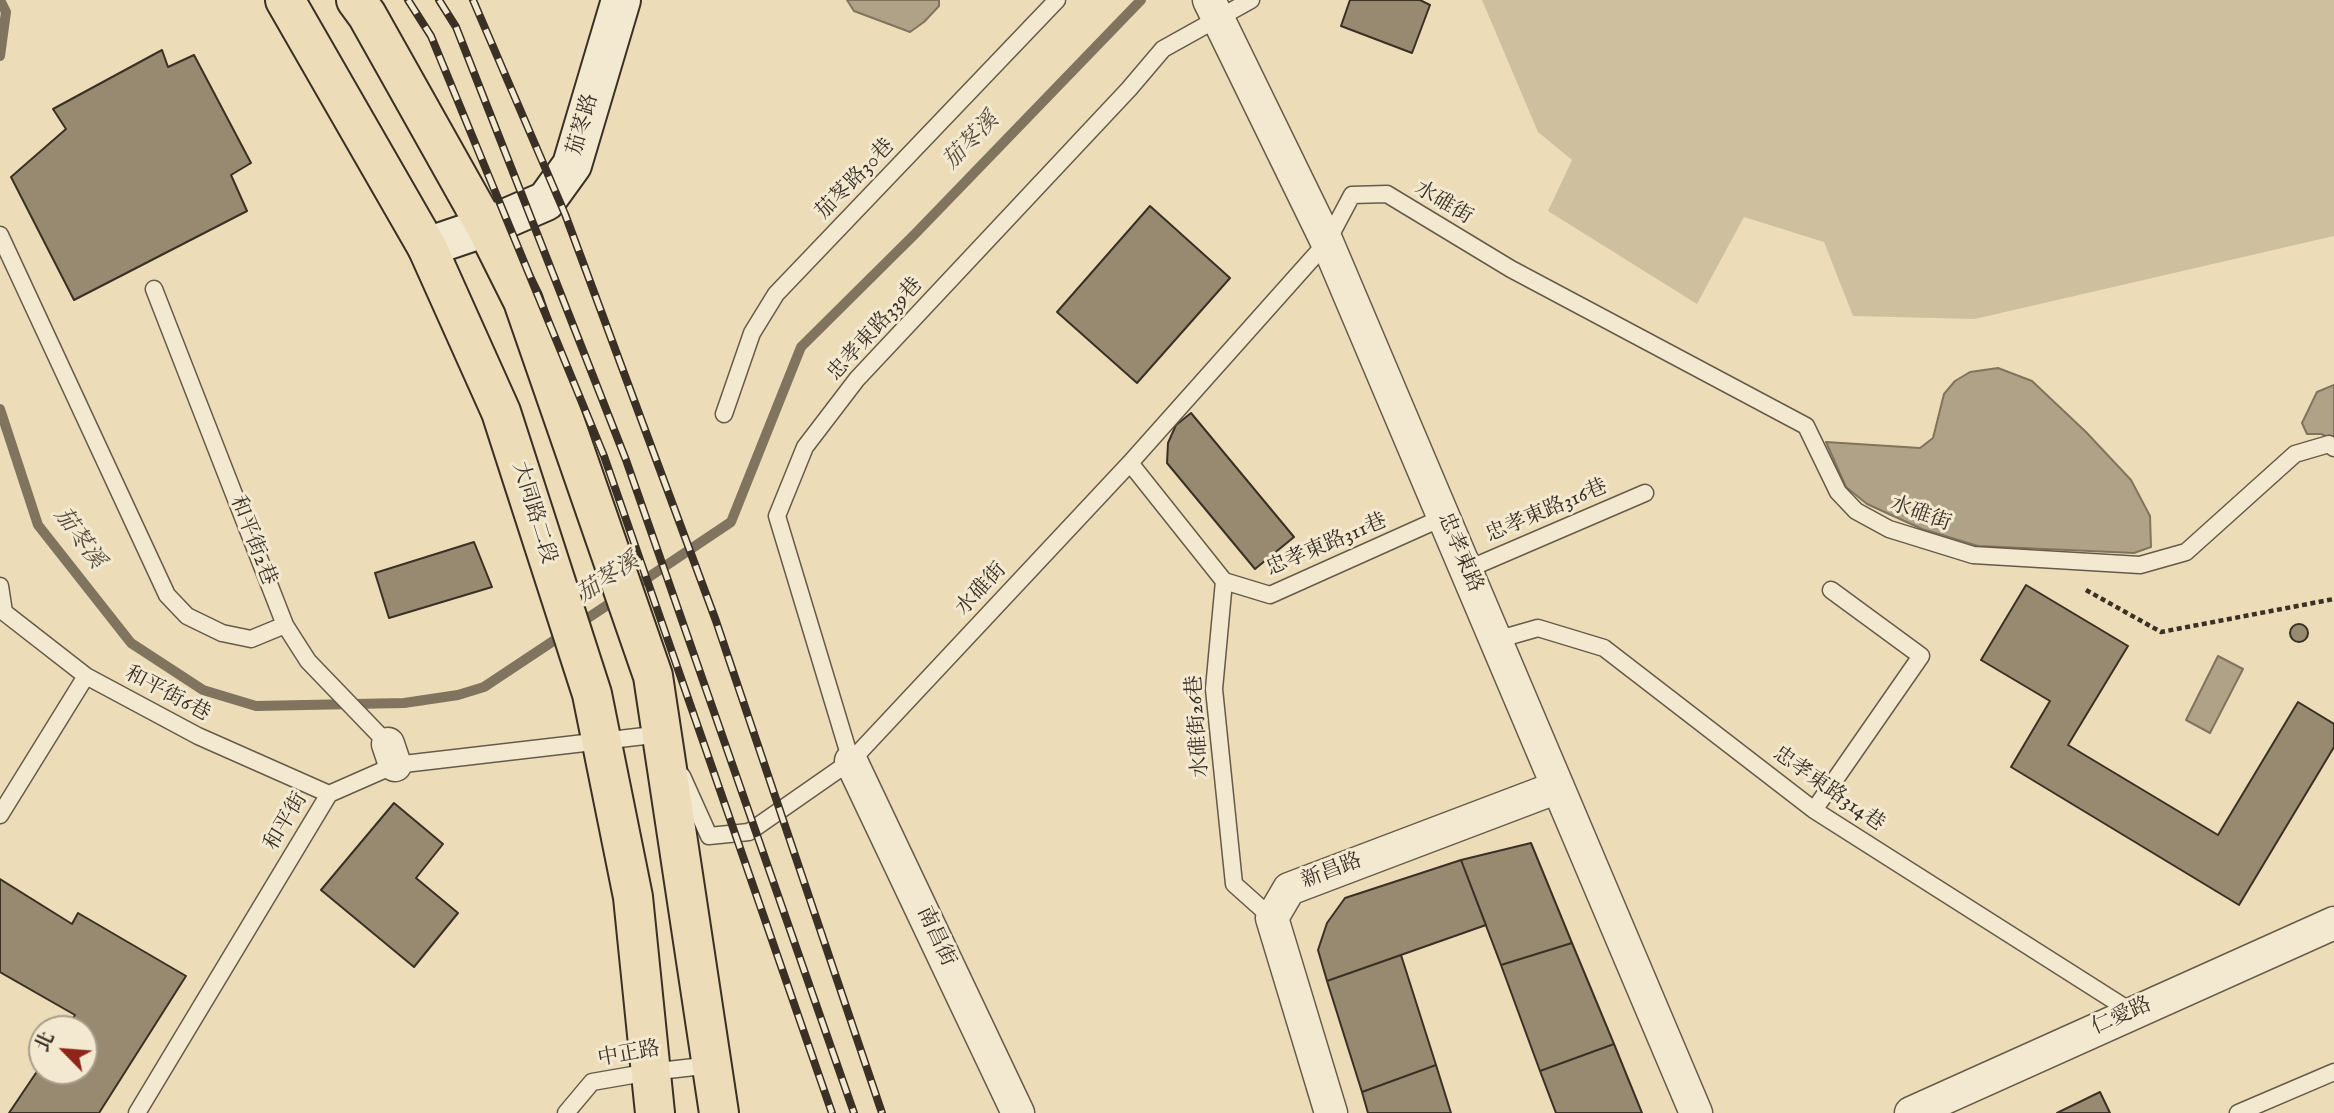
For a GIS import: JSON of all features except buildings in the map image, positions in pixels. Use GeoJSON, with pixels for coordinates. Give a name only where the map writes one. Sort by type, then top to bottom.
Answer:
{"type":"FeatureCollection","features":[{"type":"Feature","properties":{"kind":"main road","name":"大同路二段"},"geometry":{"type":"LineString","coordinates":[[285,0],[427,247],[501,412],[592,694],[603,742],[633,897],[655,1113]]}},
{"type":"Feature","properties":{"kind":"main road"},"geometry":{"type":"LineString","coordinates":[[356,0],[486,227],[523,302],[653,676],[719,1113]]}},
{"type":"Feature","properties":{"kind":"street","name":"茄苳路"},"geometry":{"type":"LineString","coordinates":[[427,247],[486,227],[545,201],[572,165],[621,0]]}},
{"type":"Feature","properties":{"kind":"street","name":"忠孝東路"},"geometry":{"type":"LineString","coordinates":[[1214,8],[1327,242],[1696,1113]]}},
{"type":"Feature","properties":{"kind":"street","name":"南昌街"},"geometry":{"type":"LineString","coordinates":[[851,761],[1018,1113]]}},
{"type":"Feature","properties":{"kind":"street","name":"新昌路"},"geometry":{"type":"LineString","coordinates":[[1272,918],[1289,889],[1558,787]]}},
{"type":"Feature","properties":{"kind":"street"},"geometry":{"type":"LineString","coordinates":[[1272,918],[1331,1113]]}},
{"type":"Feature","properties":{"kind":"street","name":"仁愛路"},"geometry":{"type":"LineString","coordinates":[[1911,1113],[2334,923]]}},
{"type":"Feature","properties":{"kind":"lane","name":"茄苳路30巷"},"geometry":{"type":"LineString","coordinates":[[724,414],[752,333],[776,294],[1057,0]]}},
{"type":"Feature","properties":{"kind":"lane","name":"忠孝東路339巷"},"geometry":{"type":"LineString","coordinates":[[851,761],[777,516],[804,447],[857,379],[1129,89],[1163,49],[1214,8],[1251,0]]}},
{"type":"Feature","properties":{"kind":"lane","name":"水碓街"},"geometry":{"type":"LineString","coordinates":[[662,734],[709,836],[749,832],[851,761],[1130,463],[1327,242],[1352,195],[1387,194],[1511,270],[1806,426],[1838,492],[1856,511],[1889,529],[1973,555],[2140,565],[2186,552],[2295,454],[2329,444],[2334,448]]}},
{"type":"Feature","properties":{"kind":"lane"},"geometry":{"type":"LineString","coordinates":[[0,234],[167,595],[187,616],[222,633],[251,639],[285,625]]}},
{"type":"Feature","properties":{"kind":"lane","name":"和平街2巷"},"geometry":{"type":"LineString","coordinates":[[154,289],[285,625],[308,661],[392,755]]}},
{"type":"Feature","properties":{"kind":"lane"},"geometry":{"type":"LineString","coordinates":[[1130,463],[1224,581]]}},
{"type":"Feature","properties":{"kind":"lane","name":"忠孝東路316巷"},"geometry":{"type":"LineString","coordinates":[[1466,570],[1645,493]]}},
{"type":"Feature","properties":{"kind":"lane","name":"忠孝東路311巷"},"geometry":{"type":"LineString","coordinates":[[1224,581],[1270,595],[1444,517]]}},
{"type":"Feature","properties":{"kind":"lane","name":"水碓街26巷"},"geometry":{"type":"LineString","coordinates":[[1224,581],[1214,690],[1234,884],[1272,918]]}},
{"type":"Feature","properties":{"kind":"lane"},"geometry":{"type":"LineString","coordinates":[[0,586],[2,611]]}},
{"type":"Feature","properties":{"kind":"lane"},"geometry":{"type":"LineString","coordinates":[[1814,810],[1921,656],[1831,590]]}},
{"type":"Feature","properties":{"kind":"lane","name":"和平街6巷"},"geometry":{"type":"LineString","coordinates":[[2,611],[86,676],[198,736],[329,793]]}},
{"type":"Feature","properties":{"kind":"lane","name":"忠孝東路314巷"},"geometry":{"type":"LineString","coordinates":[[1496,640],[1538,628],[1604,648],[1814,810],[2132,1012]]}},
{"type":"Feature","properties":{"kind":"lane"},"geometry":{"type":"LineString","coordinates":[[0,815],[86,676]]}},
{"type":"Feature","properties":{"kind":"lane"},"geometry":{"type":"LineString","coordinates":[[603,742],[662,734]]}},
{"type":"Feature","properties":{"kind":"lane","name":"和平街"},"geometry":{"type":"LineString","coordinates":[[137,1113],[329,793],[392,755],[603,742]]}},
{"type":"Feature","properties":{"kind":"lane","name":"中正路"},"geometry":{"type":"LineString","coordinates":[[566,1113],[592,1082],[712,1065]]}},
{"type":"Feature","properties":{"kind":"lane"},"geometry":{"type":"LineString","coordinates":[[2238,1113],[2334,1072]]}},
{"type":"Feature","properties":{"kind":"path"},"geometry":{"type":"LineString","coordinates":[[2054,561],[2071,581],[2161,632],[2334,599]]}},
{"type":"Feature","properties":{"kind":"shaded area"},"geometry":{"type":"Polygon","coordinates":[[[847,0],[939,0],[939,6],[910,32],[854,11],[847,0]]]}},
{"type":"Feature","properties":{"kind":"shaded area"},"geometry":{"type":"Polygon","coordinates":[[[1482,0],[2334,0],[2334,236],[1975,319],[1853,316],[1824,242],[1744,217],[1697,304],[1548,211],[1572,160],[1538,132],[1482,0]]]}},
{"type":"Feature","properties":{"kind":"shaded area"},"geometry":{"type":"Polygon","coordinates":[[[1998,368],[2032,381],[2086,432],[2131,480],[2150,516],[2151,547],[2134,553],[1978,546],[1922,529],[1867,504],[1846,487],[1826,442],[1920,448],[1933,438],[1944,394],[1955,381],[1970,372],[1998,368]]]}},
{"type":"Feature","properties":{"kind":"shaded area"},"geometry":{"type":"Polygon","coordinates":[[[2334,385],[2334,439],[2321,434],[2307,434],[2302,423],[2317,392],[2334,385]]]}},
{"type":"Feature","properties":{"kind":"shaded area"},"geometry":{"type":"Polygon","coordinates":[[[2218,656],[2243,669],[2210,733],[2186,720],[2218,656]]]}},
{"type":"Feature","properties":{"kind":"waterway"},"geometry":{"type":"LineString","coordinates":[[0,0],[6,12],[0,56]]}},
{"type":"Feature","properties":{"kind":"waterway","name":"茄苳溪"},"geometry":{"type":"LineString","coordinates":[[631,589],[731,522],[801,347],[915,234],[1141,0]]}},
{"type":"Feature","properties":{"kind":"waterway","name":"茄苳溪"},"geometry":{"type":"LineString","coordinates":[[0,409],[38,525],[131,643],[203,690],[256,706],[404,703],[458,695],[484,687],[618,598]]}},
{"type":"Feature","properties":{"kind":"railway"},"geometry":{"type":"LineString","coordinates":[[408,0],[431,36],[604,456],[832,1113]]}},
{"type":"Feature","properties":{"kind":"railway"},"geometry":{"type":"LineString","coordinates":[[439,0],[456,27],[626,460],[854,1113]]}},
{"type":"Feature","properties":{"kind":"railway"},"geometry":{"type":"LineString","coordinates":[[473,0],[565,214],[716,621],[882,1113]]}}]}
